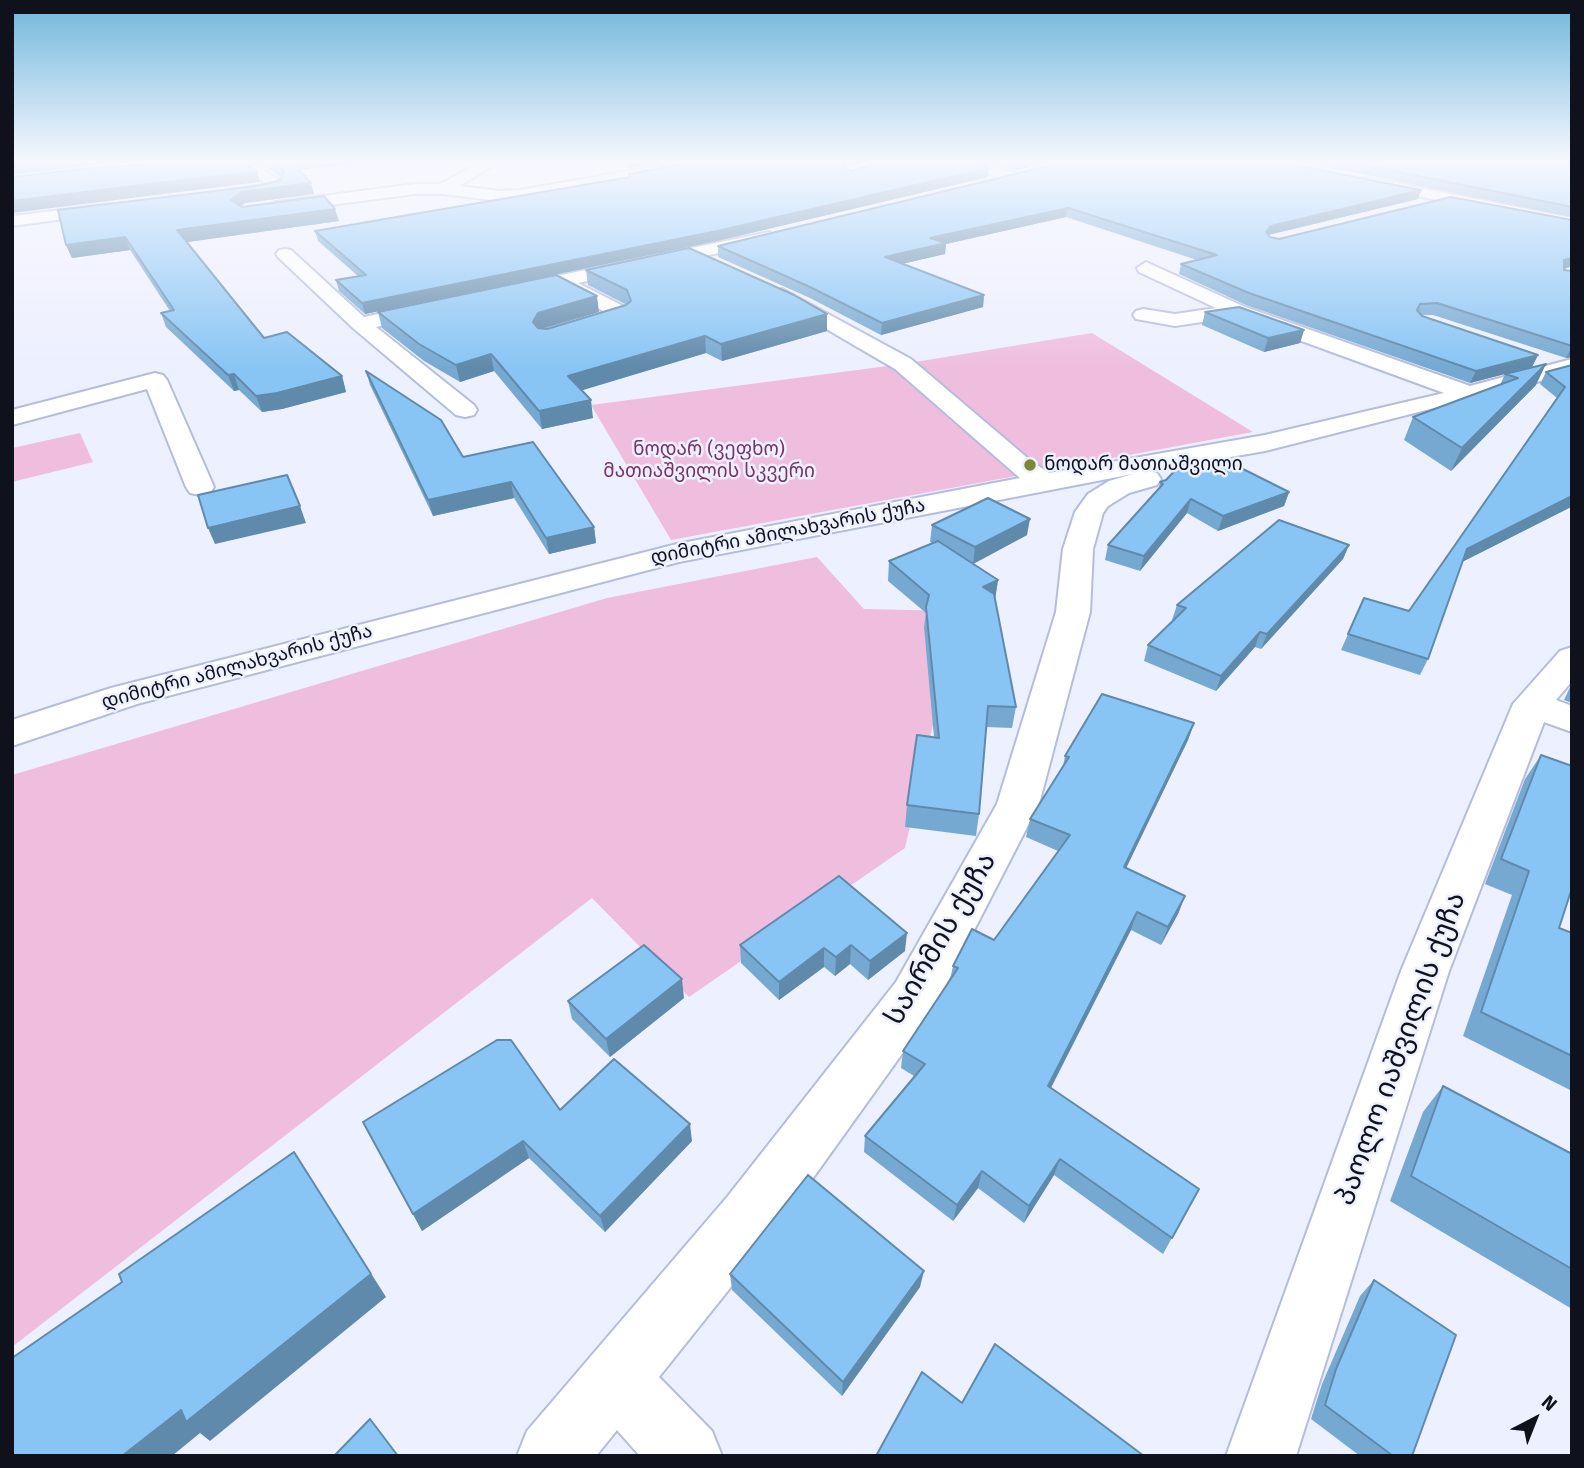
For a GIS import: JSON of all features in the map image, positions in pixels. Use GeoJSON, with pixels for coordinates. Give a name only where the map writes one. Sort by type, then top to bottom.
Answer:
{"type":"FeatureCollection","features":[{"type":"Feature","properties":{"kind":"street"},"geometry":{"type":"LineString","coordinates":[[494,296],[782,234]]}},
{"type":"Feature","properties":{"kind":"street"},"geometry":{"type":"LineString","coordinates":[[285,254],[360,324],[465,410]]}},
{"type":"Feature","properties":{"kind":"street"},"geometry":{"type":"LineString","coordinates":[[691,254],[716,265]]}},
{"type":"Feature","properties":{"kind":"street"},"geometry":{"type":"LineString","coordinates":[[1146,268],[1238,311],[1318,342],[1469,394]]}},
{"type":"Feature","properties":{"kind":"street"},"geometry":{"type":"LineString","coordinates":[[560,281],[620,312],[620,315],[562,333]]}},
{"type":"Feature","properties":{"kind":"street"},"geometry":{"type":"LineString","coordinates":[[765,287],[802,304],[903,364],[1021,467],[1044,482]]}},
{"type":"Feature","properties":{"kind":"street"},"geometry":{"type":"LineString","coordinates":[[360,324],[454,304]]}},
{"type":"Feature","properties":{"kind":"street"},"geometry":{"type":"LineString","coordinates":[[1143,315],[1175,320],[1238,311]]}},
{"type":"Feature","properties":{"kind":"street"},"geometry":{"type":"LineString","coordinates":[[1532,355],[1569,367]]}},
{"type":"Feature","properties":{"kind":"street","name":"დიმიტრი ამილახვარის ქუჩა"},"geometry":{"type":"LineString","coordinates":[[12,733],[124,696],[651,560],[1044,482],[1265,443],[1569,367]]}},
{"type":"Feature","properties":{"kind":"street"},"geometry":{"type":"LineString","coordinates":[[12,418],[155,380],[200,487]]}},
{"type":"Feature","properties":{"kind":"street","name":"საირმის ქუჩა"},"geometry":{"type":"LineString","coordinates":[[552,1456],[749,1217],[920,985],[1018,804],[1073,612],[1078,550],[1089,512],[1098,500],[1119,487],[1265,443]]}},
{"type":"Feature","properties":{"kind":"street","name":"პაოლო იაშვილის ქუჩა"},"geometry":{"type":"LineString","coordinates":[[1261,1456],[1424,971],[1552,712],[1572,658]]}},
{"type":"Feature","properties":{"kind":"street"},"geometry":{"type":"LineString","coordinates":[[617,1380],[687,1456]]}},
{"type":"Feature","properties":{"kind":"green space","name":"ნოდარ (ვეფხო) მათიაშვილის სკვერი"},"geometry":{"type":"Polygon","coordinates":[[[1092,333],[1253,432],[671,540],[591,405],[903,364],[1092,333]]]}},
{"type":"Feature","properties":{"kind":"green space"},"geometry":{"type":"Polygon","coordinates":[[[80,433],[93,462],[12,482],[12,448],[80,433]]]}},
{"type":"Feature","properties":{"kind":"green space"},"geometry":{"type":"Polygon","coordinates":[[[817,557],[864,609],[959,611],[905,848],[689,997],[592,898],[12,1347],[12,775],[607,598],[817,557]]]}},
{"type":"Feature","properties":{"kind":"building"},"geometry":{"type":"Polygon","coordinates":[[[62,230],[181,230],[177,230],[264,338],[287,332],[342,376],[256,396],[234,374],[228,375],[161,313],[174,310],[125,237],[66,245],[62,230]]]}},
{"type":"Feature","properties":{"kind":"building"},"geometry":{"type":"Polygon","coordinates":[[[723,230],[362,303],[336,280],[366,275],[315,231],[723,230]]]}},
{"type":"Feature","properties":{"kind":"building"},"geometry":{"type":"Polygon","coordinates":[[[786,230],[969,230],[930,238],[946,243],[885,257],[984,295],[882,323],[718,246],[786,230]]]}},
{"type":"Feature","properties":{"kind":"building"},"geometry":{"type":"Polygon","coordinates":[[[1136,230],[1268,230],[1266,232],[1270,237],[1279,239],[1318,230],[1572,230],[1572,258],[1564,260],[1564,270],[1572,271],[1572,346],[1437,303],[1420,304],[1417,310],[1422,316],[1538,355],[1476,371],[1249,293],[1181,264],[1217,255],[1136,230]]]}},
{"type":"Feature","properties":{"kind":"building"},"geometry":{"type":"Polygon","coordinates":[[[689,248],[794,295],[827,314],[721,344],[705,336],[568,376],[591,400],[539,411],[491,354],[456,365],[419,344],[378,312],[556,275],[597,296],[538,313],[533,322],[538,328],[547,329],[626,305],[631,301],[627,290],[586,270],[689,248]]]}},
{"type":"Feature","properties":{"kind":"building"},"geometry":{"type":"Polygon","coordinates":[[[1239,307],[1304,330],[1268,338],[1205,312],[1239,307]]]}},
{"type":"Feature","properties":{"kind":"building"},"geometry":{"type":"Polygon","coordinates":[[[1546,364],[1462,448],[1413,417],[1518,378],[1505,374],[1546,364]]]}},
{"type":"Feature","properties":{"kind":"building"},"geometry":{"type":"Polygon","coordinates":[[[1572,365],[1572,496],[1467,549],[1428,659],[1348,634],[1364,598],[1409,611],[1565,387],[1546,372],[1572,365]]]}},
{"type":"Feature","properties":{"kind":"building"},"geometry":{"type":"Polygon","coordinates":[[[366,371],[441,420],[463,457],[533,442],[594,527],[546,538],[511,482],[428,500],[366,371]]]}},
{"type":"Feature","properties":{"kind":"building"},"geometry":{"type":"Polygon","coordinates":[[[1225,460],[1289,492],[1223,516],[1191,499],[1144,556],[1108,545],[1163,484],[1160,482],[1166,480],[1183,462],[1194,471],[1225,460]]]}},
{"type":"Feature","properties":{"kind":"building"},"geometry":{"type":"Polygon","coordinates":[[[287,475],[300,506],[208,528],[198,495],[287,475]]]}},
{"type":"Feature","properties":{"kind":"building"},"geometry":{"type":"Polygon","coordinates":[[[988,498],[1030,519],[975,547],[932,525],[988,498]]]}},
{"type":"Feature","properties":{"kind":"building"},"geometry":{"type":"Polygon","coordinates":[[[1279,520],[1349,545],[1267,634],[1260,632],[1221,676],[1148,645],[1186,608],[1177,605],[1279,520]]]}},
{"type":"Feature","properties":{"kind":"building"},"geometry":{"type":"Polygon","coordinates":[[[938,541],[998,580],[983,587],[994,594],[1016,707],[988,706],[979,814],[907,805],[917,735],[939,738],[926,607],[929,595],[889,561],[938,541]]]}},
{"type":"Feature","properties":{"kind":"building"},"geometry":{"type":"Polygon","coordinates":[[[1102,694],[1194,723],[1124,867],[1185,896],[1168,927],[1137,912],[1048,1086],[1199,1189],[1172,1238],[1060,1159],[1029,1206],[982,1171],[957,1205],[865,1136],[925,1064],[903,1051],[958,968],[953,966],[972,929],[994,940],[1070,835],[1030,819],[1069,757],[1065,756],[1102,694]]]}},
{"type":"Feature","properties":{"kind":"building"},"geometry":{"type":"Polygon","coordinates":[[[1541,755],[1572,766],[1572,888],[1559,928],[1572,933],[1572,1056],[1481,1012],[1529,871],[1501,859],[1541,755]]]}},
{"type":"Feature","properties":{"kind":"building"},"geometry":{"type":"Polygon","coordinates":[[[839,876],[907,933],[870,961],[851,945],[836,957],[824,948],[779,982],[740,945],[839,876]]]}},
{"type":"Feature","properties":{"kind":"building"},"geometry":{"type":"Polygon","coordinates":[[[644,945],[682,979],[606,1039],[568,1001],[644,945]]]}},
{"type":"Feature","properties":{"kind":"building"},"geometry":{"type":"Polygon","coordinates":[[[497,1040],[511,1040],[560,1110],[614,1059],[690,1124],[600,1216],[523,1141],[413,1214],[363,1122],[497,1040]]]}},
{"type":"Feature","properties":{"kind":"building"},"geometry":{"type":"Polygon","coordinates":[[[1443,1086],[1572,1154],[1572,1269],[1411,1176],[1443,1086]]]}},
{"type":"Feature","properties":{"kind":"building"},"geometry":{"type":"Polygon","coordinates":[[[294,1152],[371,1274],[186,1422],[181,1410],[122,1456],[12,1456],[12,1358],[122,1282],[119,1274],[294,1152]]]}},
{"type":"Feature","properties":{"kind":"building"},"geometry":{"type":"Polygon","coordinates":[[[808,1175],[924,1271],[843,1382],[730,1274],[808,1175]]]}},
{"type":"Feature","properties":{"kind":"building"},"geometry":{"type":"Polygon","coordinates":[[[1374,1280],[1456,1335],[1412,1456],[1393,1456],[1325,1405],[1336,1369],[1374,1280]]]}},
{"type":"Feature","properties":{"kind":"building"},"geometry":{"type":"Polygon","coordinates":[[[995,1344],[1144,1456],[876,1456],[922,1372],[962,1403],[995,1344]]]}},
{"type":"Feature","properties":{"kind":"building"},"geometry":{"type":"Polygon","coordinates":[[[370,1419],[398,1456],[334,1456],[370,1419]]]}},
{"type":"Feature","properties":{"kind":"place","name":"ნოდარ მათიაშვილი"},"geometry":{"type":"Point","coordinates":[1030,465]}}]}
